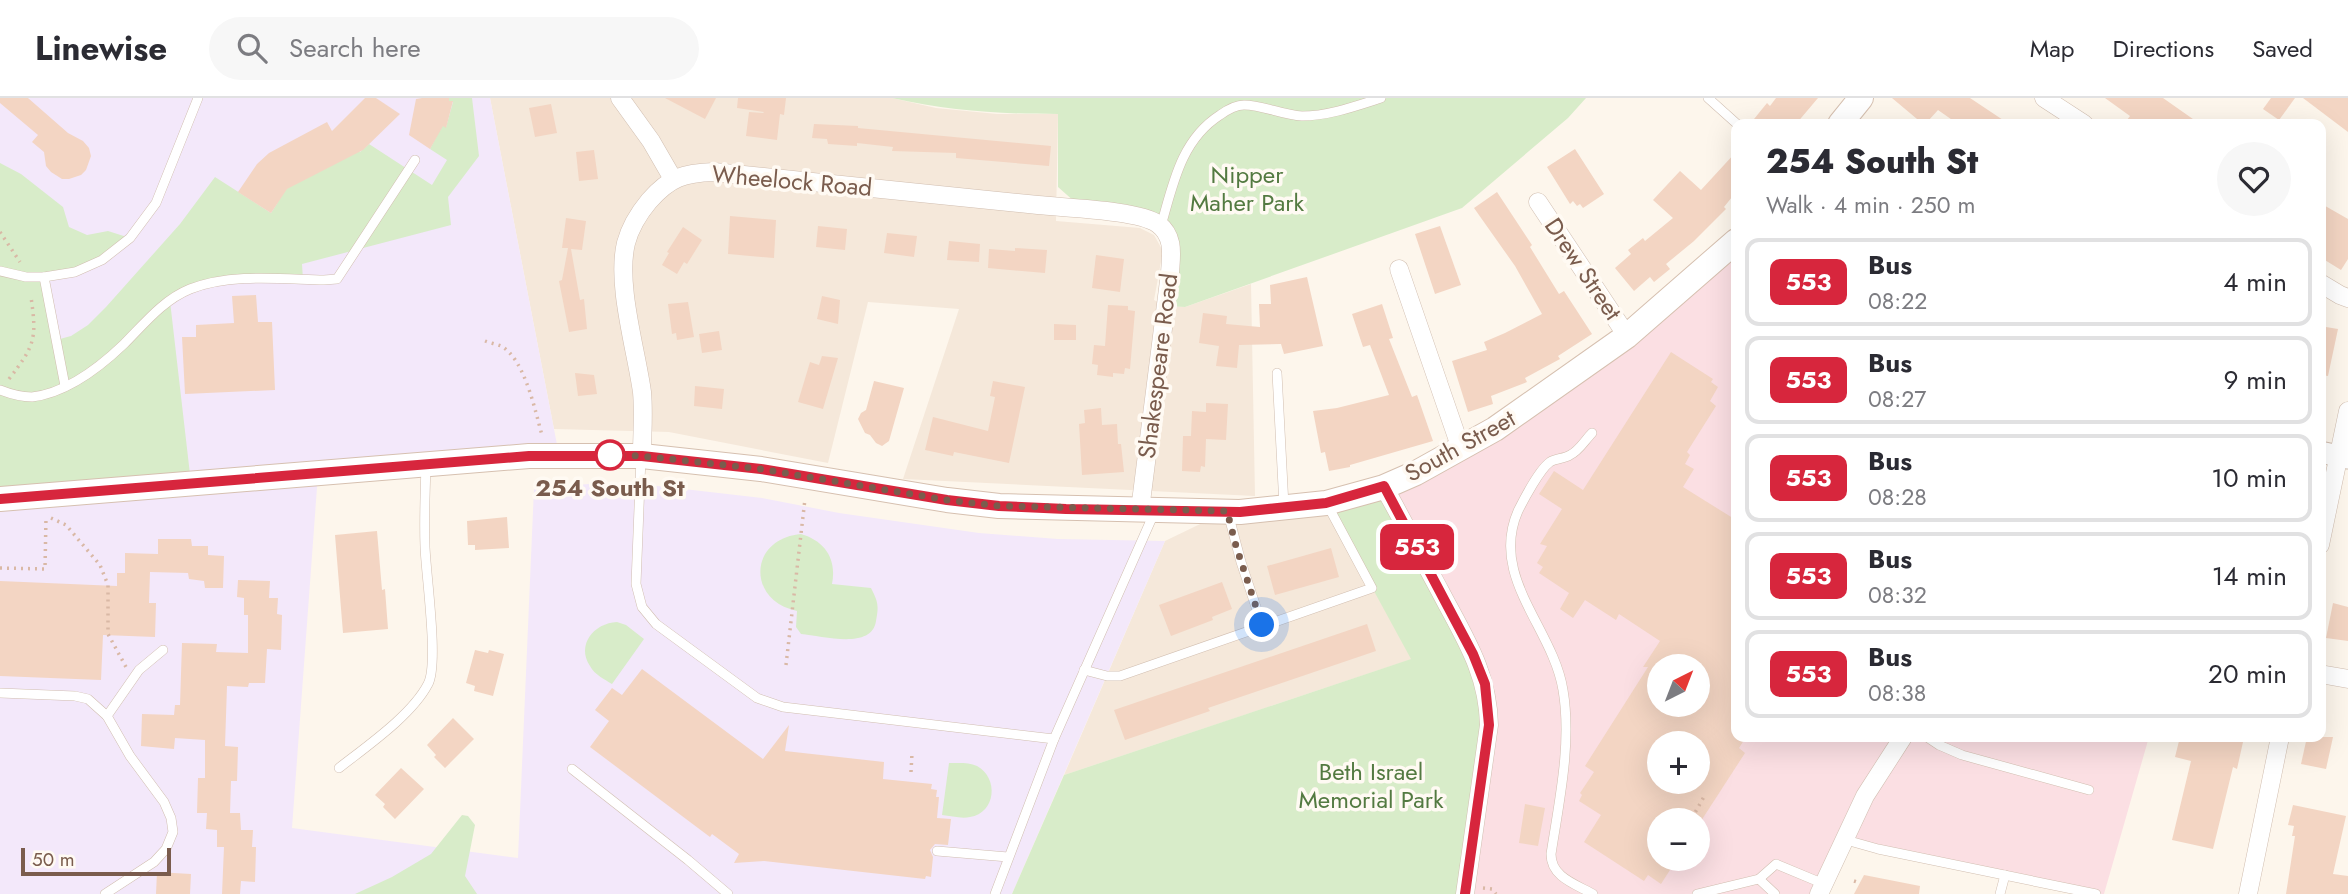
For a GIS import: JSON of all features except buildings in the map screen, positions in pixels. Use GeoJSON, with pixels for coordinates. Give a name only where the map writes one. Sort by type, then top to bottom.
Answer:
{"type":"FeatureCollection","features":[{"type":"Feature","properties":{"kind":"main road"},"geometry":{"type":"LineString","coordinates":[[1844,119],[1861,98]]}},
{"type":"Feature","properties":{"kind":"main road","name":"South Street"},"geometry":{"type":"LineString","coordinates":[[0,499],[548,456],[642,456],[761,469],[999,506],[1227,511],[1326,503],[1384,486],[1416,473],[1461,449],[1541,398],[1627,336],[1731,245]]}},
{"type":"Feature","properties":{"kind":"street"},"geometry":{"type":"LineString","coordinates":[[620,98],[651,141],[673,179],[656,193],[637,218],[626,242],[624,255],[624,282],[643,404],[642,456]]}},
{"type":"Feature","properties":{"kind":"street"},"geometry":{"type":"LineString","coordinates":[[2044,98],[2076,119]]}},
{"type":"Feature","properties":{"kind":"street","name":"Wheelock Road"},"geometry":{"type":"LineString","coordinates":[[673,179],[692,173],[715,173],[1140,216],[1161,226]]}},
{"type":"Feature","properties":{"kind":"street","name":"Drew Street"},"geometry":{"type":"LineString","coordinates":[[1538,202],[1627,336]]}},
{"type":"Feature","properties":{"kind":"street","name":"Shakespeare Road"},"geometry":{"type":"LineString","coordinates":[[1148,510],[1171,252],[1169,237],[1161,226]]}},
{"type":"Feature","properties":{"kind":"street"},"geometry":{"type":"LineString","coordinates":[[1399,269],[1461,449]]}},
{"type":"Feature","properties":{"kind":"street"},"geometry":{"type":"LineString","coordinates":[[2326,287],[2348,298]]}},
{"type":"Feature","properties":{"kind":"street"},"geometry":{"type":"LineString","coordinates":[[2326,512],[2336,455],[2348,411]]}},
{"type":"Feature","properties":{"kind":"street"},"geometry":{"type":"LineString","coordinates":[[1384,486],[1473,654],[1485,684],[1489,725],[1465,894]]}},
{"type":"Feature","properties":{"kind":"street"},"geometry":{"type":"LineString","coordinates":[[2326,675],[2348,679]]}},
{"type":"Feature","properties":{"kind":"street"},"geometry":{"type":"LineString","coordinates":[[1822,889],[1865,796],[1900,742]]}},
{"type":"Feature","properties":{"kind":"street"},"geometry":{"type":"LineString","coordinates":[[2248,894],[2279,742]]}},
{"type":"Feature","properties":{"kind":"lane"},"geometry":{"type":"LineString","coordinates":[[0,271],[26,278],[75,272],[102,260],[130,238],[156,203],[198,98]]}},
{"type":"Feature","properties":{"kind":"lane"},"geometry":{"type":"LineString","coordinates":[[1161,226],[1183,155],[1197,134],[1226,110],[1243,105],[1305,116],[1349,108],[1381,98]]}},
{"type":"Feature","properties":{"kind":"lane"},"geometry":{"type":"LineString","coordinates":[[1708,98],[1731,119]]}},
{"type":"Feature","properties":{"kind":"lane"},"geometry":{"type":"LineString","coordinates":[[0,390],[30,397],[65,386],[102,363],[155,312],[189,290],[237,279],[337,279],[415,160]]}},
{"type":"Feature","properties":{"kind":"lane"},"geometry":{"type":"LineString","coordinates":[[44,277],[65,386]]}},
{"type":"Feature","properties":{"kind":"lane"},"geometry":{"type":"LineString","coordinates":[[1277,373],[1284,508]]}},
{"type":"Feature","properties":{"kind":"lane"},"geometry":{"type":"LineString","coordinates":[[1592,433],[1572,455],[1552,461],[1543,469],[1517,513],[1510,553],[1520,590],[1557,667],[1563,689],[1565,733],[1550,854],[1552,865],[1560,876],[1593,894]]}},
{"type":"Feature","properties":{"kind":"lane"},"geometry":{"type":"LineString","coordinates":[[642,456],[636,560],[638,600],[656,624],[757,698],[783,707],[1054,739]]}},
{"type":"Feature","properties":{"kind":"lane"},"geometry":{"type":"LineString","coordinates":[[339,768],[391,726],[418,699],[432,675],[425,548],[426,465]]}},
{"type":"Feature","properties":{"kind":"lane"},"geometry":{"type":"LineString","coordinates":[[1084,670],[1107,676],[1120,676],[1372,588],[1326,503]]}},
{"type":"Feature","properties":{"kind":"lane"},"geometry":{"type":"LineString","coordinates":[[995,894],[1054,739],[1148,510]]}},
{"type":"Feature","properties":{"kind":"lane"},"geometry":{"type":"LineString","coordinates":[[1227,511],[1262,625]]}},
{"type":"Feature","properties":{"kind":"lane"},"geometry":{"type":"LineString","coordinates":[[107,716],[139,670],[163,650]]}},
{"type":"Feature","properties":{"kind":"lane"},"geometry":{"type":"LineString","coordinates":[[0,693],[75,696],[88,699],[107,716],[130,756],[164,802],[171,818],[173,832],[166,849],[154,862],[105,894]]}},
{"type":"Feature","properties":{"kind":"lane"},"geometry":{"type":"LineString","coordinates":[[1934,742],[1962,755],[2089,790]]}},
{"type":"Feature","properties":{"kind":"lane"},"geometry":{"type":"LineString","coordinates":[[572,769],[728,894]]}},
{"type":"Feature","properties":{"kind":"lane"},"geometry":{"type":"LineString","coordinates":[[1846,840],[2096,894]]}},
{"type":"Feature","properties":{"kind":"lane"},"geometry":{"type":"LineString","coordinates":[[937,851],[1009,857]]}},
{"type":"Feature","properties":{"kind":"lane"},"geometry":{"type":"LineString","coordinates":[[1697,894],[1759,879],[1776,864],[1822,889]]}},
{"type":"Feature","properties":{"kind":"lane"},"geometry":{"type":"LineString","coordinates":[[2000,894],[2005,875]]}},
{"type":"Feature","properties":{"kind":"lane"},"geometry":{"type":"LineString","coordinates":[[1759,879],[1775,894]]}},
{"type":"Feature","properties":{"kind":"path"},"geometry":{"type":"LineString","coordinates":[[0,232],[22,264]]}},
{"type":"Feature","properties":{"kind":"path"},"geometry":{"type":"LineString","coordinates":[[0,390],[23,360],[33,339],[35,327],[31,297]]}},
{"type":"Feature","properties":{"kind":"path"},"geometry":{"type":"LineString","coordinates":[[485,341],[501,346],[513,356],[527,384],[548,456]]}},
{"type":"Feature","properties":{"kind":"path"},"geometry":{"type":"LineString","coordinates":[[786,666],[805,499]]}},
{"type":"Feature","properties":{"kind":"path"},"geometry":{"type":"LineString","coordinates":[[0,568],[45,569],[47,517],[66,525],[100,565],[107,585],[108,634],[132,679]]}},
{"type":"Feature","properties":{"kind":"path"},"geometry":{"type":"LineString","coordinates":[[911,772],[912,752]]}},
{"type":"Feature","properties":{"kind":"path"},"geometry":{"type":"LineString","coordinates":[[1698,808],[1705,795]]}},
{"type":"Feature","properties":{"kind":"path"},"geometry":{"type":"LineString","coordinates":[[1854,881],[1860,883]]}},
{"type":"Feature","properties":{"kind":"shaded area"},"geometry":{"type":"Polygon","coordinates":[[[0,98],[490,98],[559,455],[318,474],[292,828],[518,858],[534,488],[589,484],[649,485],[762,498],[839,513],[979,533],[1058,539],[1165,541],[1012,894],[0,894],[0,98]]]}},
{"type":"Feature","properties":{"kind":"shaded area"},"geometry":{"type":"Polygon","coordinates":[[[490,98],[892,98],[936,108],[997,114],[1058,114],[1056,221],[1140,228],[1154,235],[1163,251],[1154,300],[1166,306],[1185,307],[1251,284],[1255,496],[903,479],[959,309],[868,302],[828,463],[669,432],[554,429],[490,98]]]}},
{"type":"Feature","properties":{"kind":"shaded area"},"geometry":{"type":"Polygon","coordinates":[[[1731,245],[1731,742],[2148,742],[2104,894],[1846,840],[1819,894],[1465,894],[1385,487],[1440,461],[1731,245]]]}},
{"type":"Feature","properties":{"kind":"shaded area"},"geometry":{"type":"Polygon","coordinates":[[[1326,503],[1412,659],[1064,775],[1165,541],[1227,511],[1326,503]]]}},
{"type":"Feature","properties":{"kind":"green space"},"geometry":{"type":"Polygon","coordinates":[[[449,98],[472,98],[479,156],[448,197],[451,225],[302,264],[303,280],[213,283],[170,301],[191,483],[0,499],[0,163],[21,174],[63,207],[69,227],[87,235],[108,231],[130,238],[102,260],[44,277],[56,340],[71,336],[88,325],[106,307],[180,224],[215,177],[271,213],[278,202],[271,197],[357,149],[360,152],[369,144],[432,185],[447,160],[430,149],[442,125],[446,127],[453,102],[449,101],[449,98]]]}},
{"type":"Feature","properties":{"kind":"green space","name":"Nipper Maher Park"},"geometry":{"type":"Polygon","coordinates":[[[892,98],[1586,98],[1568,118],[1462,208],[1185,307],[1166,306],[1165,231],[1084,210],[1058,187],[1058,114],[975,111],[892,98]]]}},
{"type":"Feature","properties":{"kind":"green space","name":"Beth Israel Memorial Park"},"geometry":{"type":"Polygon","coordinates":[[[1384,487],[1485,684],[1465,894],[1012,894],[1064,775],[1411,659],[1326,503],[1384,487]]]}},
{"type":"Feature","properties":{"kind":"green space"},"geometry":{"type":"Polygon","coordinates":[[[801,534],[817,541],[827,552],[833,567],[832,584],[871,588],[876,600],[876,621],[873,630],[866,636],[845,639],[801,634],[796,627],[797,611],[781,605],[769,595],[762,584],[760,571],[763,558],[771,547],[784,538],[801,534]]]}},
{"type":"Feature","properties":{"kind":"green space"},"geometry":{"type":"Polygon","coordinates":[[[617,622],[626,625],[644,639],[612,684],[592,669],[585,650],[586,643],[595,631],[601,626],[617,622]]]}},
{"type":"Feature","properties":{"kind":"green space"},"geometry":{"type":"Polygon","coordinates":[[[949,763],[977,766],[989,778],[992,794],[985,809],[979,814],[964,818],[942,815],[949,763]]]}},
{"type":"Feature","properties":{"kind":"green space"},"geometry":{"type":"Polygon","coordinates":[[[462,815],[468,816],[475,825],[465,876],[477,894],[355,894],[392,877],[431,854],[462,815]]]}},
{"type":"Feature","properties":{"kind":"bus line","name":"553"},"geometry":{"type":"LineString","coordinates":[[0,499],[529,456],[598,455],[642,456],[761,469],[947,500],[1066,509],[1240,512],[1326,503],[1384,486],[1473,654],[1489,702],[1489,725],[1465,894]]}},
{"type":"Feature","properties":{"kind":"place","name":"254 South St"},"geometry":{"type":"Point","coordinates":[610,455]}},
{"type":"Feature","properties":{"kind":"route"},"geometry":{"type":"LineString","coordinates":[[610,455],[761,469],[999,506],[1227,511],[1262,625]]}}]}
